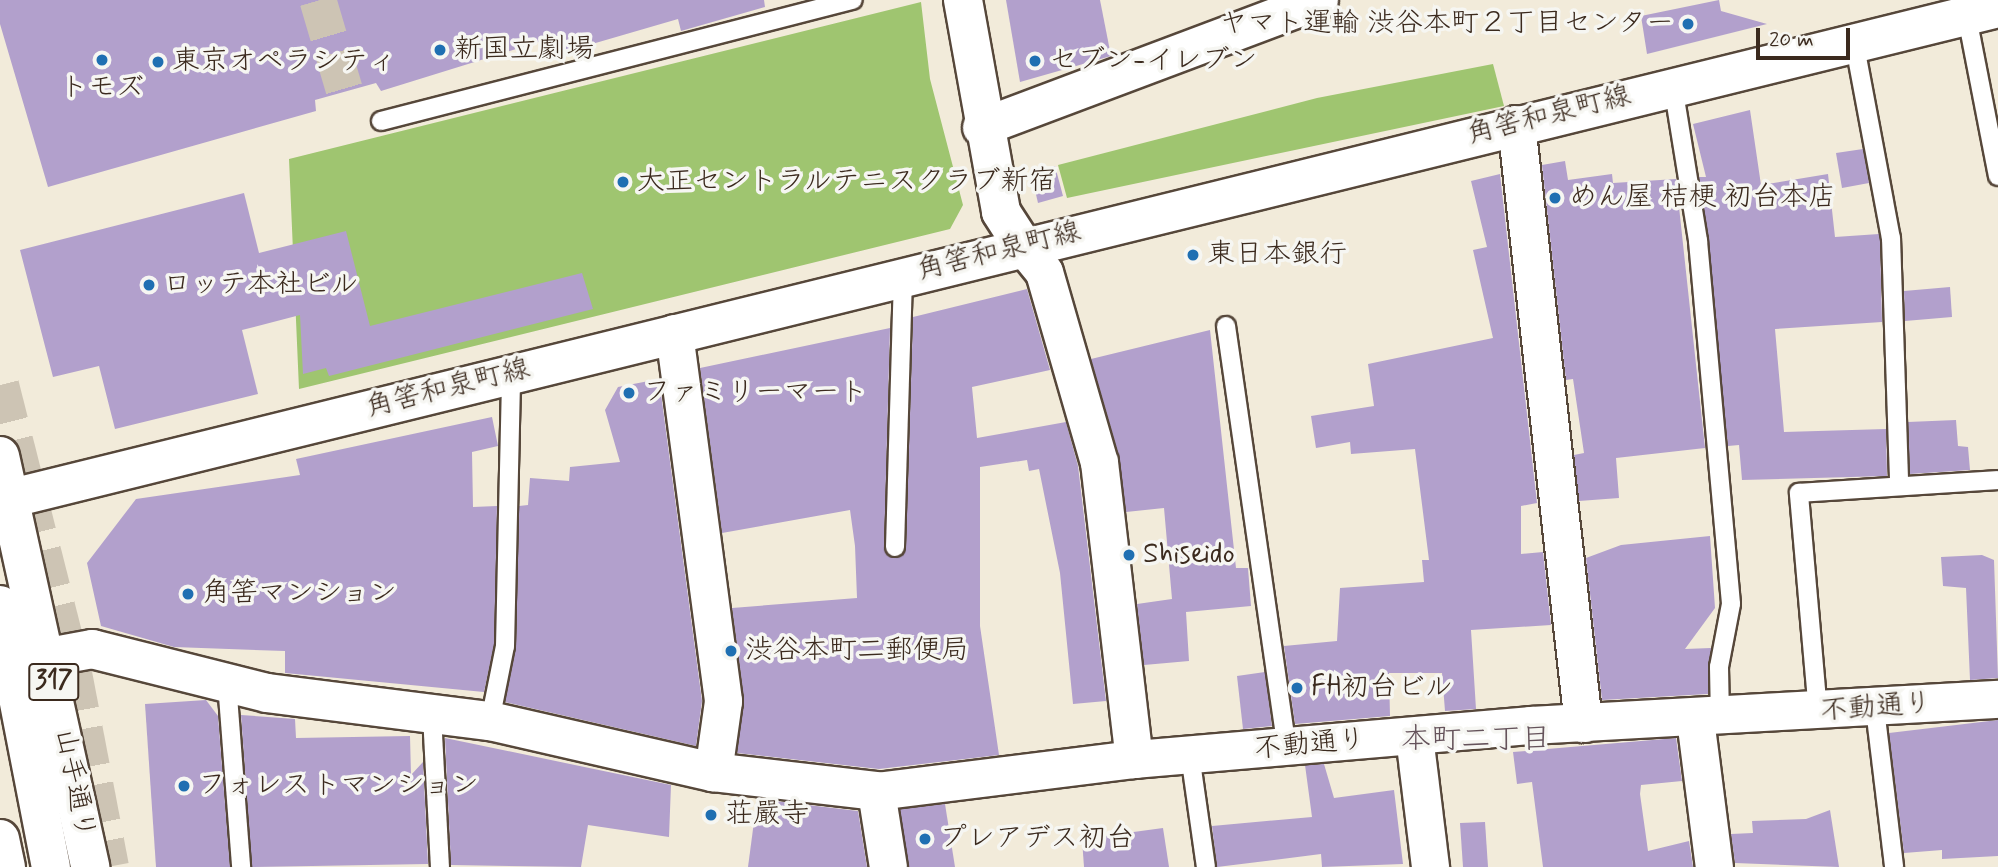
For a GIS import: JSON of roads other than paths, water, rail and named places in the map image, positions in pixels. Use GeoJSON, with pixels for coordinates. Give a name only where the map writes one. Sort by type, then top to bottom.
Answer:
{"type":"FeatureCollection","features":[{"type":"Feature","properties":{"kind":"main road"},"geometry":{"type":"LineString","coordinates":[[963,0],[981,127],[1001,212],[1023,246]]}},
{"type":"Feature","properties":{"kind":"main road","name":"角筈和泉町線"},"geometry":{"type":"LineString","coordinates":[[5,499],[1854,41],[1977,8]]}},
{"type":"Feature","properties":{"kind":"main road","name":"山手通り"},"geometry":{"type":"LineString","coordinates":[[0,456],[5,499],[49,657],[90,867]]}},
{"type":"Feature","properties":{"kind":"main road"},"geometry":{"type":"LineString","coordinates":[[0,606],[51,867]]}},
{"type":"Feature","properties":{"kind":"main road"},"geometry":{"type":"LineString","coordinates":[[49,657],[92,649],[227,683],[432,715],[490,721],[713,772],[876,791]]}},
{"type":"Feature","properties":{"kind":"main road"},"geometry":{"type":"LineString","coordinates":[[0,710],[32,867]]}},
{"type":"Feature","properties":{"kind":"main road"},"geometry":{"type":"LineString","coordinates":[[0,839],[5,867]]}},
{"type":"Feature","properties":{"kind":"street"},"geometry":{"type":"LineString","coordinates":[[981,127],[1298,4]]}},
{"type":"Feature","properties":{"kind":"street"},"geometry":{"type":"LineString","coordinates":[[1517,124],[1583,723]]}},
{"type":"Feature","properties":{"kind":"street"},"geometry":{"type":"LineString","coordinates":[[1023,246],[1044,272],[1099,462],[1135,759]]}},
{"type":"Feature","properties":{"kind":"street"},"geometry":{"type":"LineString","coordinates":[[674,333],[723,701],[713,772]]}},
{"type":"Feature","properties":{"kind":"street","name":"不動通り"},"geometry":{"type":"LineString","coordinates":[[876,791],[1135,759],[1413,736],[1583,723],[1707,719],[1998,699]]}},
{"type":"Feature","properties":{"kind":"street"},"geometry":{"type":"LineString","coordinates":[[1707,719],[1714,867]]}},
{"type":"Feature","properties":{"kind":"street"},"geometry":{"type":"LineString","coordinates":[[1413,736],[1430,867]]}},
{"type":"Feature","properties":{"kind":"street"},"geometry":{"type":"LineString","coordinates":[[876,791],[888,867]]}},
{"type":"Feature","properties":{"kind":"lane"},"geometry":{"type":"LineString","coordinates":[[381,121],[853,0]]}},
{"type":"Feature","properties":{"kind":"lane"},"geometry":{"type":"LineString","coordinates":[[1977,8],[1998,176]]}},
{"type":"Feature","properties":{"kind":"lane"},"geometry":{"type":"LineString","coordinates":[[1854,41],[1891,238],[1899,484]]}},
{"type":"Feature","properties":{"kind":"lane"},"geometry":{"type":"LineString","coordinates":[[1673,86],[1698,241],[1731,604],[1707,719]]}},
{"type":"Feature","properties":{"kind":"lane"},"geometry":{"type":"LineString","coordinates":[[895,547],[903,276]]}},
{"type":"Feature","properties":{"kind":"lane"},"geometry":{"type":"LineString","coordinates":[[1226,326],[1287,747]]}},
{"type":"Feature","properties":{"kind":"lane"},"geometry":{"type":"LineString","coordinates":[[490,721],[505,646],[511,374]]}},
{"type":"Feature","properties":{"kind":"lane"},"geometry":{"type":"LineString","coordinates":[[1818,712],[1799,493],[1899,484],[1998,480]]}},
{"type":"Feature","properties":{"kind":"lane"},"geometry":{"type":"LineString","coordinates":[[227,683],[241,867]]}},
{"type":"Feature","properties":{"kind":"lane"},"geometry":{"type":"LineString","coordinates":[[1875,709],[1894,867]]}},
{"type":"Feature","properties":{"kind":"lane"},"geometry":{"type":"LineString","coordinates":[[432,715],[440,867]]}},
{"type":"Feature","properties":{"kind":"lane"},"geometry":{"type":"LineString","coordinates":[[1190,755],[1206,867]]}},
{"type":"Feature","properties":{"kind":"tunnel"},"geometry":{"type":"LineString","coordinates":[[318,0],[349,105]]}},
{"type":"Feature","properties":{"kind":"tunnel"},"geometry":{"type":"LineString","coordinates":[[0,385],[73,673],[110,867]]}},
{"type":"Feature","properties":{"kind":"place","name":"ヤマト運輸 渋谷本町２丁目センター"},"geometry":{"type":"Point","coordinates":[1688,24]}},
{"type":"Feature","properties":{"kind":"place","name":"新国立劇場"},"geometry":{"type":"Point","coordinates":[440,50]}},
{"type":"Feature","properties":{"kind":"place","name":"トモズ"},"geometry":{"type":"Point","coordinates":[102,60]}},
{"type":"Feature","properties":{"kind":"place","name":"セブン-イレブン"},"geometry":{"type":"Point","coordinates":[1035,61]}},
{"type":"Feature","properties":{"kind":"place","name":"東京オペラシティ"},"geometry":{"type":"Point","coordinates":[158,62]}},
{"type":"Feature","properties":{"kind":"place","name":"大正セントラルテニスクラブ新宿"},"geometry":{"type":"Point","coordinates":[623,182]}},
{"type":"Feature","properties":{"kind":"place","name":"めん屋 桔梗 初台本店"},"geometry":{"type":"Point","coordinates":[1555,198]}},
{"type":"Feature","properties":{"kind":"place","name":"東日本銀行"},"geometry":{"type":"Point","coordinates":[1193,255]}},
{"type":"Feature","properties":{"kind":"place","name":"ロッテ本社ビル"},"geometry":{"type":"Point","coordinates":[149,285]}},
{"type":"Feature","properties":{"kind":"place","name":"ファミリーマート"},"geometry":{"type":"Point","coordinates":[629,393]}},
{"type":"Feature","properties":{"kind":"place","name":"Shiseido"},"geometry":{"type":"Point","coordinates":[1129,555]}},
{"type":"Feature","properties":{"kind":"place","name":"角筈マンション"},"geometry":{"type":"Point","coordinates":[188,594]}},
{"type":"Feature","properties":{"kind":"place","name":"渋谷本町二郵便局"},"geometry":{"type":"Point","coordinates":[731,651]}},
{"type":"Feature","properties":{"kind":"place","name":"FH初台ビル"},"geometry":{"type":"Point","coordinates":[1297,688]}},
{"type":"Feature","properties":{"kind":"place","name":"フォレストマンション"},"geometry":{"type":"Point","coordinates":[184,786]}},
{"type":"Feature","properties":{"kind":"place","name":"荘嚴寺"},"geometry":{"type":"Point","coordinates":[711,815]}},
{"type":"Feature","properties":{"kind":"place","name":"プレアデス初台"},"geometry":{"type":"Point","coordinates":[925,839]}},
{"type":"Feature","properties":{"kind":"district","name":"本町二丁目"},"geometry":{"type":"Point","coordinates":[1476,740]}}]}
